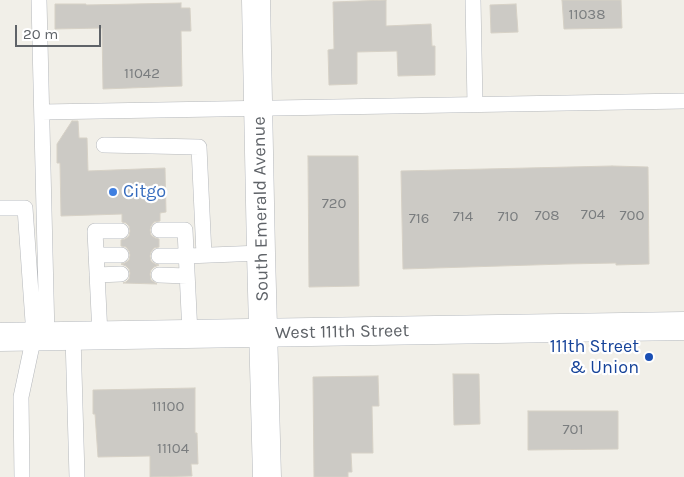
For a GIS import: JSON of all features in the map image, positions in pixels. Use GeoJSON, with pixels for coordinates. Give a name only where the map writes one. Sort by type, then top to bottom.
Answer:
{"type":"FeatureCollection","features":[{"type":"Feature","properties":{"kind":"main road","name":"South Emerald Avenue"},"geometry":{"type":"LineString","coordinates":[[256,0],[267,477]]}},
{"type":"Feature","properties":{"kind":"main road","name":"West 111th Street"},"geometry":{"type":"LineString","coordinates":[[0,337],[684,326]]}},
{"type":"Feature","properties":{"kind":"lane"},"geometry":{"type":"LineString","coordinates":[[40,0],[42,112],[77,477]]}},
{"type":"Feature","properties":{"kind":"lane"},"geometry":{"type":"LineString","coordinates":[[473,0],[475,104]]}},
{"type":"Feature","properties":{"kind":"lane"},"geometry":{"type":"LineString","coordinates":[[42,112],[684,101]]}},
{"type":"Feature","properties":{"kind":"lane"},"geometry":{"type":"LineString","coordinates":[[104,146],[199,147],[204,255]]}},
{"type":"Feature","properties":{"kind":"lane"},"geometry":{"type":"LineString","coordinates":[[0,208],[25,208],[63,336]]}},
{"type":"Feature","properties":{"kind":"lane"},"geometry":{"type":"LineString","coordinates":[[159,230],[185,230],[190,334]]}},
{"type":"Feature","properties":{"kind":"lane"},"geometry":{"type":"LineString","coordinates":[[22,477],[21,397],[63,336],[97,275],[95,231],[122,231]]}},
{"type":"Feature","properties":{"kind":"lane"},"geometry":{"type":"LineString","coordinates":[[159,256],[261,253]]}},
{"type":"Feature","properties":{"kind":"lane"},"geometry":{"type":"LineString","coordinates":[[96,255],[121,255]]}},
{"type":"Feature","properties":{"kind":"lane"},"geometry":{"type":"LineString","coordinates":[[97,275],[121,274]]}},
{"type":"Feature","properties":{"kind":"lane"},"geometry":{"type":"LineString","coordinates":[[159,275],[187,276]]}},
{"type":"Feature","properties":{"kind":"building"},"geometry":{"type":"Polygon","coordinates":[[[386,0],[386,26],[431,24],[432,46],[435,46],[435,75],[398,76],[397,51],[357,52],[357,84],[329,85],[328,50],[334,49],[333,2],[386,0]]]}},
{"type":"Feature","properties":{"kind":"building"},"geometry":{"type":"Polygon","coordinates":[[[562,0],[621,0],[622,28],[564,29],[562,0]]]}},
{"type":"Feature","properties":{"kind":"building"},"geometry":{"type":"Polygon","coordinates":[[[181,3],[181,8],[190,8],[191,31],[181,31],[182,86],[103,89],[102,28],[55,29],[55,4],[181,3]]]}},
{"type":"Feature","properties":{"kind":"building"},"geometry":{"type":"Polygon","coordinates":[[[516,4],[518,32],[491,33],[490,5],[516,4]]]}},
{"type":"Feature","properties":{"kind":"building"},"geometry":{"type":"Polygon","coordinates":[[[72,121],[78,121],[79,138],[87,138],[88,171],[165,168],[166,212],[160,213],[160,221],[154,222],[150,230],[151,235],[159,239],[159,247],[154,248],[150,256],[151,261],[159,265],[151,270],[150,274],[151,280],[157,284],[123,283],[129,279],[130,273],[126,266],[121,264],[129,260],[130,255],[126,247],[121,246],[121,240],[129,236],[130,231],[129,226],[122,222],[122,214],[61,216],[60,163],[57,163],[57,144],[72,121]]]}},
{"type":"Feature","properties":{"kind":"building"},"geometry":{"type":"Polygon","coordinates":[[[308,156],[358,156],[359,286],[309,287],[308,156]]]}},
{"type":"Feature","properties":{"kind":"building"},"geometry":{"type":"Polygon","coordinates":[[[612,166],[648,167],[649,264],[565,264],[403,269],[401,171],[612,166]]]}},
{"type":"Feature","properties":{"kind":"building"},"geometry":{"type":"Polygon","coordinates":[[[453,374],[479,374],[480,424],[454,425],[453,374]]]}},
{"type":"Feature","properties":{"kind":"building"},"geometry":{"type":"Polygon","coordinates":[[[378,376],[379,406],[372,406],[373,453],[351,453],[352,472],[348,472],[348,477],[314,477],[313,377],[378,376]]]}},
{"type":"Feature","properties":{"kind":"building"},"geometry":{"type":"Polygon","coordinates":[[[195,388],[195,433],[197,433],[198,464],[191,464],[192,476],[150,477],[150,456],[98,457],[95,414],[93,414],[93,390],[195,388]]]}},
{"type":"Feature","properties":{"kind":"building"},"geometry":{"type":"Polygon","coordinates":[[[528,411],[618,411],[618,449],[528,450],[528,411]]]}},
{"type":"Feature","properties":{"kind":"place","name":"Citgo"},"geometry":{"type":"Point","coordinates":[113,192]}},
{"type":"Feature","properties":{"kind":"place","name":"111th Street & Union"},"geometry":{"type":"Point","coordinates":[649,357]}}]}
